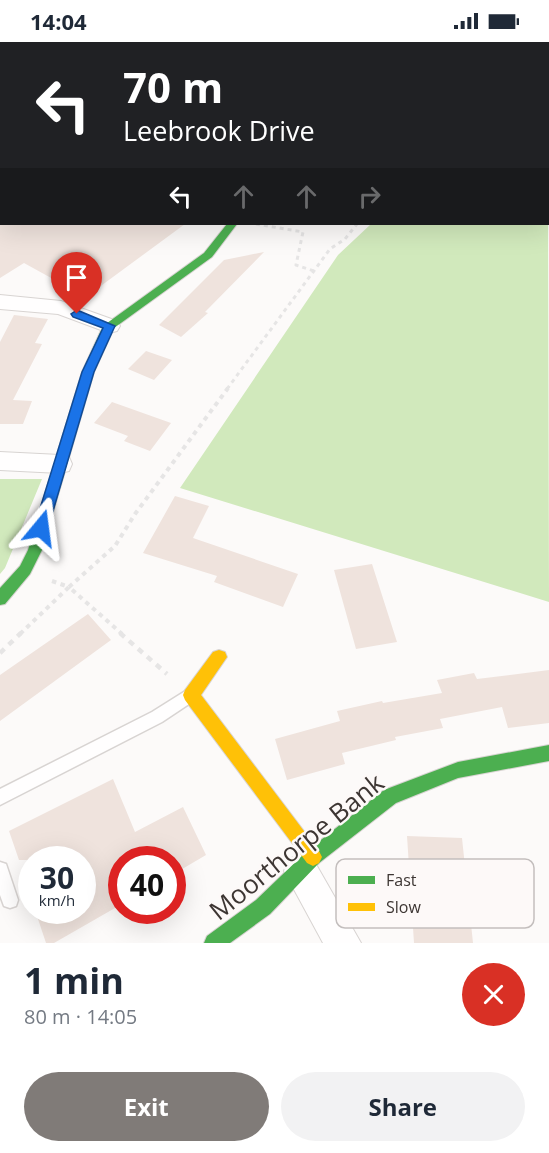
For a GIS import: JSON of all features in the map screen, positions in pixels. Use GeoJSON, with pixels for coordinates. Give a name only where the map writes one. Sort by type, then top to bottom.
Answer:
{"type":"FeatureCollection","features":[{"type":"Feature","properties":{"kind":"street"},"geometry":{"type":"LineString","coordinates":[[0,599],[25,570],[35,550],[88,372],[110,326],[208,255],[231,225]]}},
{"type":"Feature","properties":{"kind":"street"},"geometry":{"type":"LineString","coordinates":[[0,302],[61,308],[110,326]]}},
{"type":"Feature","properties":{"kind":"street"},"geometry":{"type":"LineString","coordinates":[[0,461],[60,464]]}},
{"type":"Feature","properties":{"kind":"street"},"geometry":{"type":"LineString","coordinates":[[219,657],[191,695],[307,864],[336,928]]}},
{"type":"Feature","properties":{"kind":"street","name":"Moorthorpe Bank"},"geometry":{"type":"LineString","coordinates":[[213,943],[264,907],[307,864],[390,796],[458,770],[549,753]]}},
{"type":"Feature","properties":{"kind":"street"},"geometry":{"type":"LineString","coordinates":[[336,928],[343,943]]}},
{"type":"Feature","properties":{"kind":"lane"},"geometry":{"type":"LineString","coordinates":[[0,797],[157,717],[191,695]]}},
{"type":"Feature","properties":{"kind":"lane"},"geometry":{"type":"LineString","coordinates":[[0,870],[10,900]]}},
{"type":"Feature","properties":{"kind":"path"},"geometry":{"type":"LineString","coordinates":[[262,225],[303,232],[296,266],[314,271]]}},
{"type":"Feature","properties":{"kind":"path"},"geometry":{"type":"LineString","coordinates":[[0,653],[69,587],[118,545],[128,531],[135,514],[330,249],[345,239],[356,225]]}},
{"type":"Feature","properties":{"kind":"path"},"geometry":{"type":"LineString","coordinates":[[25,570],[69,587],[191,695]]}},
{"type":"Feature","properties":{"kind":"green space"},"geometry":{"type":"Polygon","coordinates":[[[370,225],[548,225],[549,602],[180,488],[338,255],[370,225]]]}},
{"type":"Feature","properties":{"kind":"green space"},"geometry":{"type":"Polygon","coordinates":[[[0,479],[42,479],[5,568],[0,574],[0,479]]]}},
{"type":"Feature","properties":{"kind":"building"},"geometry":{"type":"Polygon","coordinates":[[[0,225],[184,225],[98,288],[90,284],[87,286],[62,273],[53,279],[24,263],[0,278],[0,225]]]}},
{"type":"Feature","properties":{"kind":"building"},"geometry":{"type":"Polygon","coordinates":[[[264,252],[205,312],[208,313],[181,337],[159,325],[224,260],[264,252]]]}},
{"type":"Feature","properties":{"kind":"building"},"geometry":{"type":"Polygon","coordinates":[[[14,315],[48,319],[35,343],[42,344],[13,400],[32,401],[23,424],[0,424],[0,342],[14,315]]]}},
{"type":"Feature","properties":{"kind":"building"},"geometry":{"type":"Polygon","coordinates":[[[146,351],[172,360],[154,380],[128,369],[146,351]]]}},
{"type":"Feature","properties":{"kind":"building"},"geometry":{"type":"Polygon","coordinates":[[[112,402],[171,423],[150,451],[124,441],[128,436],[94,423],[112,402]]]}},
{"type":"Feature","properties":{"kind":"building"},"geometry":{"type":"Polygon","coordinates":[[[175,496],[209,506],[193,538],[298,574],[283,607],[214,582],[217,576],[143,553],[175,496]]]}},
{"type":"Feature","properties":{"kind":"building"},"geometry":{"type":"Polygon","coordinates":[[[372,564],[397,642],[356,649],[334,570],[372,564]]]}},
{"type":"Feature","properties":{"kind":"building"},"geometry":{"type":"Polygon","coordinates":[[[88,614],[111,640],[0,721],[0,675],[88,614]]]}},
{"type":"Feature","properties":{"kind":"building"},"geometry":{"type":"Polygon","coordinates":[[[549,670],[549,723],[508,728],[502,707],[440,719],[443,728],[395,737],[396,740],[342,753],[345,764],[287,780],[275,739],[340,721],[337,711],[382,701],[383,703],[442,693],[437,680],[474,673],[477,679],[549,670]]]}},
{"type":"Feature","properties":{"kind":"building"},"geometry":{"type":"Polygon","coordinates":[[[113,779],[135,832],[183,807],[206,855],[186,867],[186,846],[108,846],[108,912],[96,919],[96,846],[18,846],[18,857],[9,831],[113,779]]]}},
{"type":"Feature","properties":{"kind":"building"},"geometry":{"type":"Polygon","coordinates":[[[407,836],[462,838],[464,859],[409,859],[407,836]]]}},
{"type":"Feature","properties":{"kind":"building"},"geometry":{"type":"Polygon","coordinates":[[[40,924],[87,924],[54,943],[46,943],[40,924]]]}},
{"type":"Feature","properties":{"kind":"building"},"geometry":{"type":"Polygon","coordinates":[[[413,928],[471,928],[473,943],[414,943],[413,928]]]}},
{"type":"Feature","properties":{"kind":"traffic: fast"},"geometry":{"type":"LineString","coordinates":[[0,599],[25,570],[35,550],[88,372],[109,326],[208,255],[231,225]]}},
{"type":"Feature","properties":{"kind":"traffic: fast"},"geometry":{"type":"LineString","coordinates":[[214,943],[263,907],[313,857],[390,796],[458,770],[549,753]]}},
{"type":"Feature","properties":{"kind":"traffic: slow"},"geometry":{"type":"LineString","coordinates":[[219,657],[191,695],[313,857]]}},
{"type":"Feature","properties":{"kind":"route"},"geometry":{"type":"LineString","coordinates":[[41,528],[88,372],[110,326],[77,314]]}}]}
